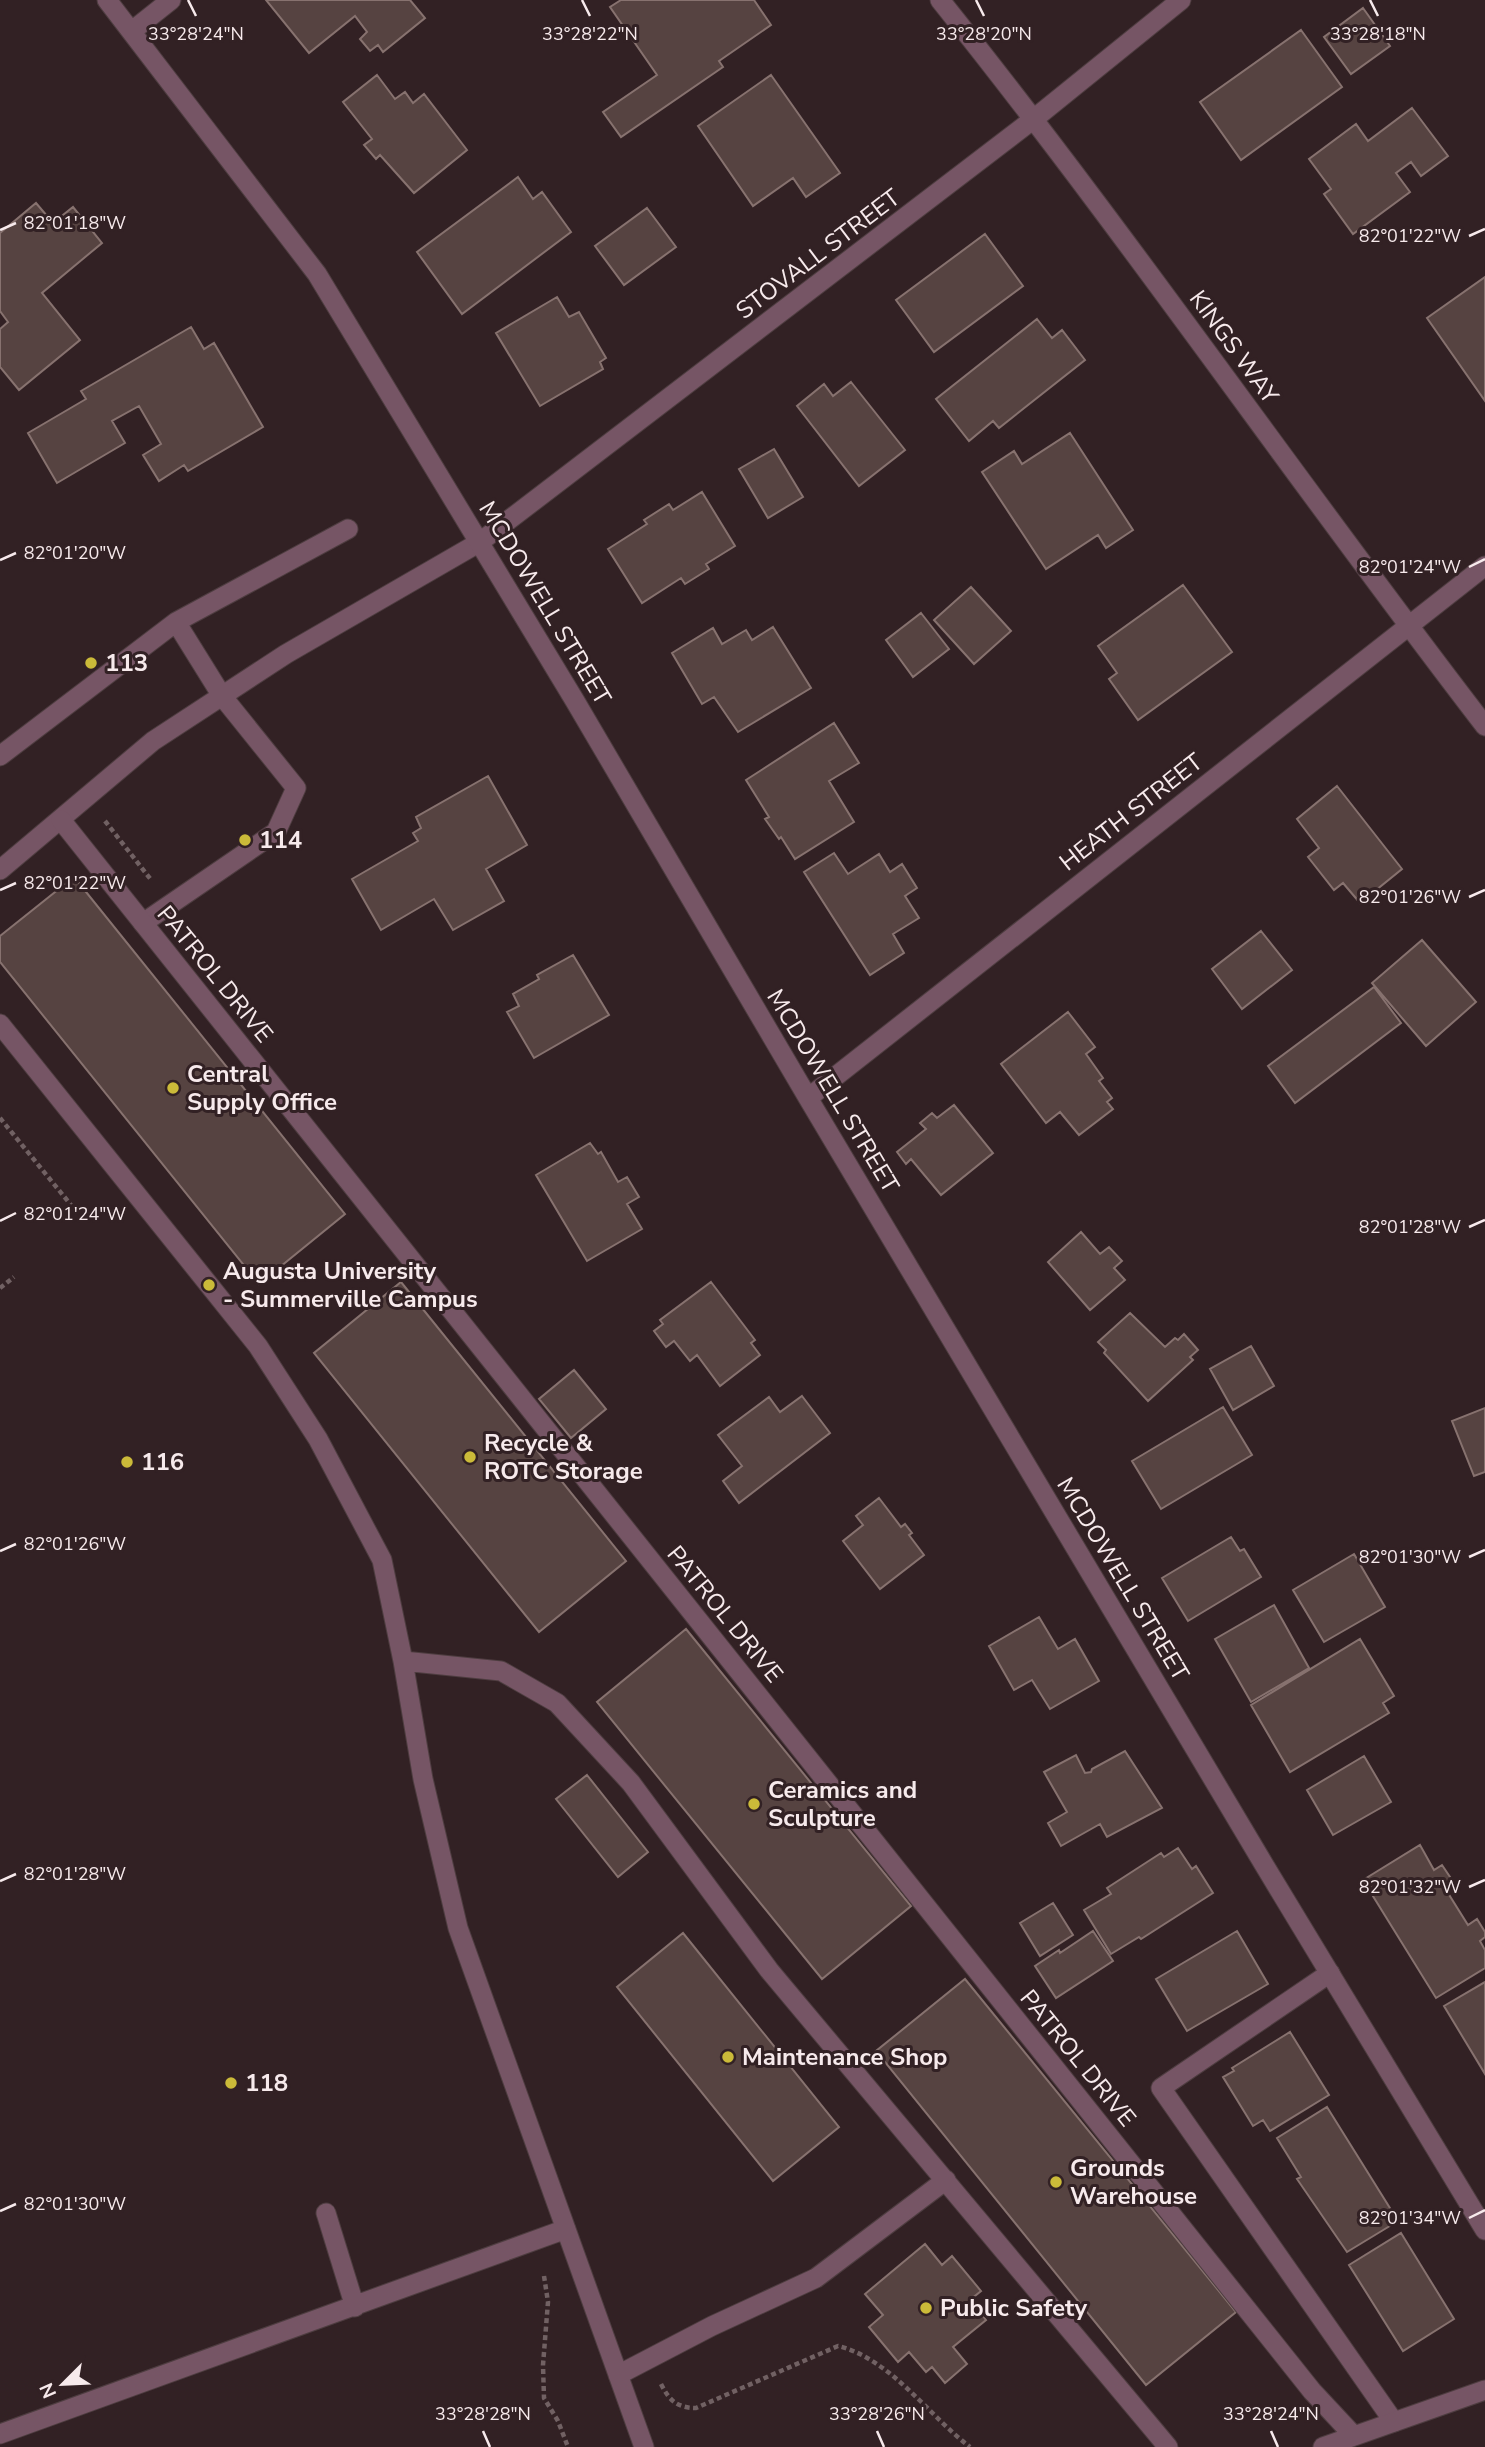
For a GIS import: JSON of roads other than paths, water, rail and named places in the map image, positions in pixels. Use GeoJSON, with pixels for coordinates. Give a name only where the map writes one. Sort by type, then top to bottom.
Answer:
{"type":"FeatureCollection","features":[{"type":"Feature","properties":{"kind":"street","name":"MCDOWELL STREET"},"geometry":{"type":"LineString","coordinates":[[107,0],[317,274],[480,542],[1330,1973],[1483,2222]]}},
{"type":"Feature","properties":{"kind":"street"},"geometry":{"type":"LineString","coordinates":[[132,31],[171,0]]}},
{"type":"Feature","properties":{"kind":"street","name":"KINGS WAY"},"geometry":{"type":"LineString","coordinates":[[940,0],[1035,118],[1408,626],[1485,726]]}},
{"type":"Feature","properties":{"kind":"street","name":"STOVALL STREET"},"geometry":{"type":"LineString","coordinates":[[0,870],[153,741],[286,654],[480,542],[1035,118],[1181,0]]}},
{"type":"Feature","properties":{"kind":"street"},"geometry":{"type":"LineString","coordinates":[[0,756],[176,622],[348,529]]}},
{"type":"Feature","properties":{"kind":"street","name":"HEATH STREET"},"geometry":{"type":"LineString","coordinates":[[808,1098],[1485,566]]}},
{"type":"Feature","properties":{"kind":"street"},"geometry":{"type":"LineString","coordinates":[[143,923],[276,832],[296,788],[222,696],[176,622]]}},
{"type":"Feature","properties":{"kind":"street","name":"PATROL DRIVE"},"geometry":{"type":"LineString","coordinates":[[61,820],[1312,2391],[1354,2436]]}},
{"type":"Feature","properties":{"kind":"street"},"geometry":{"type":"LineString","coordinates":[[0,1024],[258,1346],[318,1438],[382,1560],[404,1661],[423,1779],[458,1928],[644,2447]]}},
{"type":"Feature","properties":{"kind":"street"},"geometry":{"type":"LineString","coordinates":[[404,1661],[501,1671],[557,1703],[631,1783],[769,1970],[1168,2447]]}},
{"type":"Feature","properties":{"kind":"street"},"geometry":{"type":"LineString","coordinates":[[1330,1973],[1161,2088],[1394,2422]]}},
{"type":"Feature","properties":{"kind":"street"},"geometry":{"type":"LineString","coordinates":[[618,2375],[712,2326],[816,2278],[946,2180]]}},
{"type":"Feature","properties":{"kind":"street"},"geometry":{"type":"LineString","coordinates":[[326,2213],[355,2306]]}},
{"type":"Feature","properties":{"kind":"street"},"geometry":{"type":"LineString","coordinates":[[0,2434],[566,2230]]}},
{"type":"Feature","properties":{"kind":"street"},"geometry":{"type":"LineString","coordinates":[[1323,2447],[1485,2390]]}},
{"type":"Feature","properties":{"kind":"place","name":"113"},"geometry":{"type":"Point","coordinates":[91,663]}},
{"type":"Feature","properties":{"kind":"place","name":"114"},"geometry":{"type":"Point","coordinates":[245,840]}},
{"type":"Feature","properties":{"kind":"place","name":"Central Supply Office"},"geometry":{"type":"Point","coordinates":[173,1088]}},
{"type":"Feature","properties":{"kind":"place","name":"Augusta University - Summerville Campus"},"geometry":{"type":"Point","coordinates":[209,1285]}},
{"type":"Feature","properties":{"kind":"place","name":"Recycle & ROTC Storage"},"geometry":{"type":"Point","coordinates":[470,1457]}},
{"type":"Feature","properties":{"kind":"place","name":"116"},"geometry":{"type":"Point","coordinates":[127,1462]}},
{"type":"Feature","properties":{"kind":"place","name":"Ceramics and Sculpture"},"geometry":{"type":"Point","coordinates":[754,1804]}},
{"type":"Feature","properties":{"kind":"place","name":"Maintenance Shop"},"geometry":{"type":"Point","coordinates":[728,2057]}},
{"type":"Feature","properties":{"kind":"place","name":"118"},"geometry":{"type":"Point","coordinates":[231,2083]}},
{"type":"Feature","properties":{"kind":"place","name":"Grounds Warehouse"},"geometry":{"type":"Point","coordinates":[1056,2182]}},
{"type":"Feature","properties":{"kind":"place","name":"Public Safety"},"geometry":{"type":"Point","coordinates":[926,2308]}}]}
